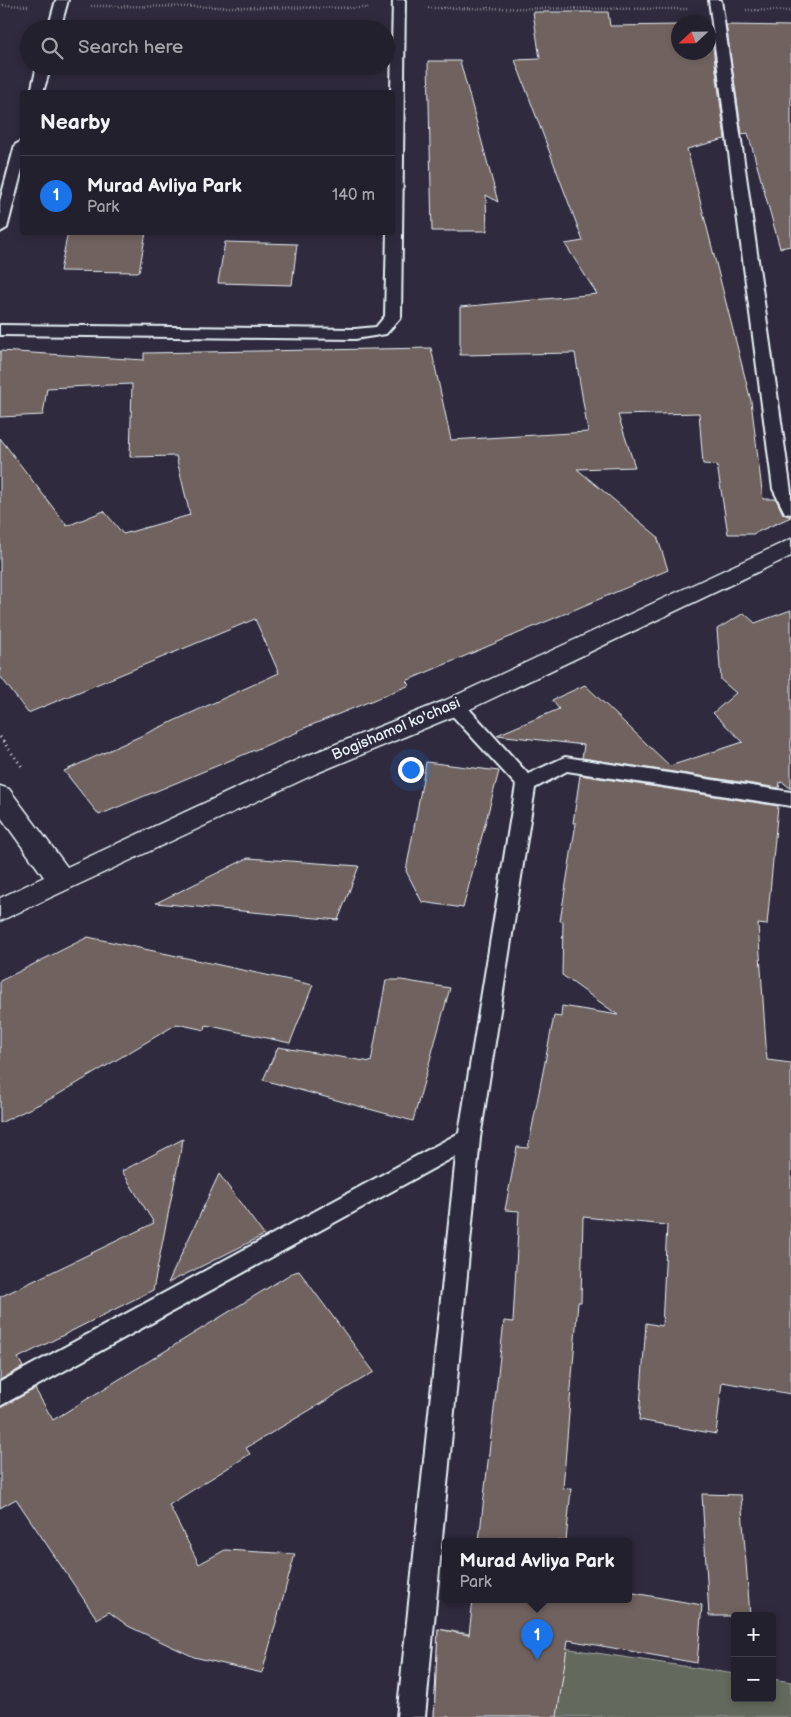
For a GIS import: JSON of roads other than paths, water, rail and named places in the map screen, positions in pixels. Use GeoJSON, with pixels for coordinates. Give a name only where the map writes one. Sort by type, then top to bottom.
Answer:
{"type":"FeatureCollection","features":[{"type":"Feature","properties":{"kind":"street","name":"Bogishamol ko'chasi"},"geometry":{"type":"LineString","coordinates":[[0,910],[308,766],[454,706],[791,547]]}},
{"type":"Feature","properties":{"kind":"street"},"geometry":{"type":"LineString","coordinates":[[0,796],[61,880]]}},
{"type":"Feature","properties":{"kind":"lane"},"geometry":{"type":"LineString","coordinates":[[56,20],[62,0]]}},
{"type":"Feature","properties":{"kind":"lane"},"geometry":{"type":"LineString","coordinates":[[395,211],[399,0]]}},
{"type":"Feature","properties":{"kind":"lane"},"geometry":{"type":"LineString","coordinates":[[715,0],[781,488],[791,509]]}},
{"type":"Feature","properties":{"kind":"lane"},"geometry":{"type":"LineString","coordinates":[[38,90],[42,75]]}},
{"type":"Feature","properties":{"kind":"lane"},"geometry":{"type":"LineString","coordinates":[[0,228],[20,153]]}},
{"type":"Feature","properties":{"kind":"lane"},"geometry":{"type":"LineString","coordinates":[[0,330],[356,334],[381,331],[393,317],[395,235]]}},
{"type":"Feature","properties":{"kind":"lane"},"geometry":{"type":"LineString","coordinates":[[454,706],[526,784]]}},
{"type":"Feature","properties":{"kind":"lane"},"geometry":{"type":"LineString","coordinates":[[526,784],[565,764],[791,799]]}},
{"type":"Feature","properties":{"kind":"lane"},"geometry":{"type":"LineString","coordinates":[[411,1717],[469,1138],[526,784]]}},
{"type":"Feature","properties":{"kind":"lane"},"geometry":{"type":"LineString","coordinates":[[0,1395],[469,1138]]}},
{"type":"Feature","properties":{"kind":"place","name":"Murad Avliya Park"},"geometry":{"type":"Point","coordinates":[537,1660]}}]}
